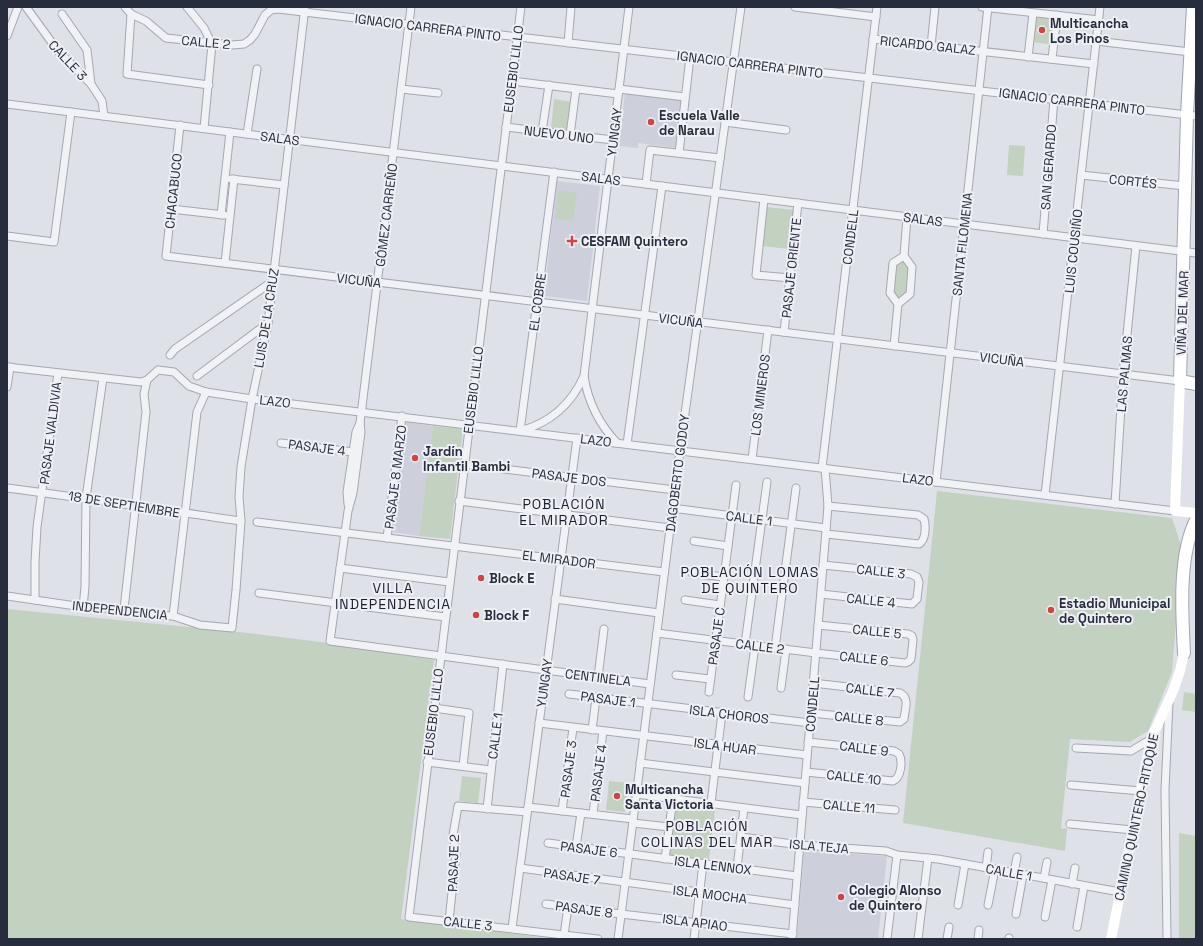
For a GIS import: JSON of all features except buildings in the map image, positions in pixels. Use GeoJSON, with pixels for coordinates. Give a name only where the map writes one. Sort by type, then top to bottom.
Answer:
{"type":"FeatureCollection","features":[{"type":"Feature","properties":{"kind":"main road","name":"VIÑA DEL MAR"},"geometry":{"type":"LineString","coordinates":[[1175,511],[1185,186],[1192,115],[1190,52],[1194,36],[1193,7]]}},
{"type":"Feature","properties":{"kind":"main road","name":"VICUÑA"},"geometry":{"type":"LineString","coordinates":[[1180,381],[1196,384]]}},
{"type":"Feature","properties":{"kind":"main road","name":"LAZO"},"geometry":{"type":"LineString","coordinates":[[1175,511],[1196,513]]}},
{"type":"Feature","properties":{"kind":"main road","name":"CAMINO QUINTERO-RITOQUE"},"geometry":{"type":"LineString","coordinates":[[1184,653],[1183,604],[1187,547],[1196,520]]}},
{"type":"Feature","properties":{"kind":"main road","name":"CAMINO QUINTERO-RITOQUE"},"geometry":{"type":"LineString","coordinates":[[1111,939],[1151,739],[1177,681],[1184,653],[1192,559],[1196,534]]}},
{"type":"Feature","properties":{"kind":"main road"},"geometry":{"type":"LineString","coordinates":[[1187,547],[1188,555],[1192,559]]}},
{"type":"Feature","properties":{"kind":"street"},"geometry":{"type":"LineString","coordinates":[[7,36],[18,7]]}},
{"type":"Feature","properties":{"kind":"street","name":"CALLE 3"},"geometry":{"type":"LineString","coordinates":[[26,7],[58,51],[91,84],[102,101],[104,116]]}},
{"type":"Feature","properties":{"kind":"street","name":"CALLE 2"},"geometry":{"type":"LineString","coordinates":[[125,7],[132,14],[146,21],[166,38],[212,44],[236,45],[247,42],[255,34],[265,14],[271,10],[305,10]]}},
{"type":"Feature","properties":{"kind":"street"},"geometry":{"type":"LineString","coordinates":[[187,7],[204,28],[212,44],[204,128]]}},
{"type":"Feature","properties":{"kind":"street","name":"GÓMEZ CARREÑO"},"geometry":{"type":"LineString","coordinates":[[348,510],[353,493],[360,440],[361,412],[412,7]]}},
{"type":"Feature","properties":{"kind":"street","name":"EUSEBIO LILLO"},"geometry":{"type":"LineString","coordinates":[[408,917],[521,7]]}},
{"type":"Feature","properties":{"kind":"street"},"geometry":{"type":"LineString","coordinates":[[568,43],[571,7]]}},
{"type":"Feature","properties":{"kind":"street","name":"YUNGAY"},"geometry":{"type":"LineString","coordinates":[[520,431],[540,424],[558,413],[576,393],[584,376],[629,7]]}},
{"type":"Feature","properties":{"kind":"street","name":"DAGOBERTO GODOY"},"geometry":{"type":"LineString","coordinates":[[618,939],[674,490],[740,7]]}},
{"type":"Feature","properties":{"kind":"street"},"geometry":{"type":"LineString","coordinates":[[795,7],[876,17]]}},
{"type":"Feature","properties":{"kind":"street","name":"CONDELL"},"geometry":{"type":"LineString","coordinates":[[792,936],[828,506],[824,468],[877,7]]}},
{"type":"Feature","properties":{"kind":"street"},"geometry":{"type":"LineString","coordinates":[[931,46],[935,7]]}},
{"type":"Feature","properties":{"kind":"street"},"geometry":{"type":"LineString","coordinates":[[986,7],[1099,20]]}},
{"type":"Feature","properties":{"kind":"street","name":"SANTA FILOMENA"},"geometry":{"type":"LineString","coordinates":[[936,482],[979,91],[986,7]]}},
{"type":"Feature","properties":{"kind":"street","name":"LUIS COUSIÑO"},"geometry":{"type":"LineString","coordinates":[[1045,495],[1100,7]]}},
{"type":"Feature","properties":{"kind":"street","name":"IGNACIO CARRERA PINTO"},"geometry":{"type":"LineString","coordinates":[[305,10],[409,25],[1192,115]]}},
{"type":"Feature","properties":{"kind":"street","name":"LUIS DE LA CRUZ"},"geometry":{"type":"LineString","coordinates":[[232,628],[241,521],[239,497],[241,467],[252,399],[268,323],[305,10]]}},
{"type":"Feature","properties":{"kind":"street"},"geometry":{"type":"LineString","coordinates":[[1028,57],[1033,13]]}},
{"type":"Feature","properties":{"kind":"street"},"geometry":{"type":"LineString","coordinates":[[62,14],[87,50],[91,84]]}},
{"type":"Feature","properties":{"kind":"street"},"geometry":{"type":"LineString","coordinates":[[132,14],[127,74],[209,85]]}},
{"type":"Feature","properties":{"kind":"street"},"geometry":{"type":"LineString","coordinates":[[1052,59],[1057,15]]}},
{"type":"Feature","properties":{"kind":"street","name":"RICARDO GALAZ"},"geometry":{"type":"LineString","coordinates":[[873,39],[1094,64]]}},
{"type":"Feature","properties":{"kind":"street"},"geometry":{"type":"LineString","coordinates":[[1096,41],[1190,52]]}},
{"type":"Feature","properties":{"kind":"street"},"geometry":{"type":"LineString","coordinates":[[678,153],[690,57]]}},
{"type":"Feature","properties":{"kind":"street"},"geometry":{"type":"LineString","coordinates":[[247,134],[257,69]]}},
{"type":"Feature","properties":{"kind":"street"},"geometry":{"type":"LineString","coordinates":[[512,81],[576,89],[685,97]]}},
{"type":"Feature","properties":{"kind":"street"},"geometry":{"type":"LineString","coordinates":[[542,132],[549,85]]}},
{"type":"Feature","properties":{"kind":"street"},"geometry":{"type":"LineString","coordinates":[[401,89],[438,93]]}},
{"type":"Feature","properties":{"kind":"street"},"geometry":{"type":"LineString","coordinates":[[570,135],[576,89]]}},
{"type":"Feature","properties":{"kind":"street","name":"SAN GERARDO"},"geometry":{"type":"LineString","coordinates":[[1043,234],[1054,99]]}},
{"type":"Feature","properties":{"kind":"street","name":"SALAS"},"geometry":{"type":"LineString","coordinates":[[7,104],[1196,253]]}},
{"type":"Feature","properties":{"kind":"street"},"geometry":{"type":"LineString","coordinates":[[7,236],[54,242],[71,112]]}},
{"type":"Feature","properties":{"kind":"street"},"geometry":{"type":"LineString","coordinates":[[725,122],[786,130]]}},
{"type":"Feature","properties":{"kind":"street","name":"CHACABUCO"},"geometry":{"type":"LineString","coordinates":[[166,256],[180,125]]}},
{"type":"Feature","properties":{"kind":"street","name":"NUEVO UNO"},"geometry":{"type":"LineString","coordinates":[[506,127],[613,140]]}},
{"type":"Feature","properties":{"kind":"street"},"geometry":{"type":"LineString","coordinates":[[221,215],[230,132]]}},
{"type":"Feature","properties":{"kind":"street"},"geometry":{"type":"LineString","coordinates":[[646,184],[650,150],[720,158]]}},
{"type":"Feature","properties":{"kind":"street","name":"EL COBRE"},"geometry":{"type":"LineString","coordinates":[[520,431],[554,172]]}},
{"type":"Feature","properties":{"kind":"street","name":"CORTÉS"},"geometry":{"type":"LineString","coordinates":[[1081,175],[1185,186]]}},
{"type":"Feature","properties":{"kind":"street"},"geometry":{"type":"LineString","coordinates":[[225,178],[284,184]]}},
{"type":"Feature","properties":{"kind":"street"},"geometry":{"type":"LineString","coordinates":[[225,264],[234,179]]}},
{"type":"Feature","properties":{"kind":"street"},"geometry":{"type":"LineString","coordinates":[[627,444],[662,186]]}},
{"type":"Feature","properties":{"kind":"street"},"geometry":{"type":"LineString","coordinates":[[764,199],[756,275],[790,278]]}},
{"type":"Feature","properties":{"kind":"street","name":"PASAJE ORIENTE"},"geometry":{"type":"LineString","coordinates":[[784,332],[798,203]]}},
{"type":"Feature","properties":{"kind":"street"},"geometry":{"type":"LineString","coordinates":[[171,209],[230,216]]}},
{"type":"Feature","properties":{"kind":"street"},"geometry":{"type":"LineString","coordinates":[[898,304],[910,294],[912,266],[904,256],[907,217]]}},
{"type":"Feature","properties":{"kind":"street","name":"LAS PALMAS"},"geometry":{"type":"LineString","coordinates":[[1115,504],[1123,374],[1136,246]]}},
{"type":"Feature","properties":{"kind":"street","name":"VICUÑA"},"geometry":{"type":"LineString","coordinates":[[166,256],[1180,381]]}},
{"type":"Feature","properties":{"kind":"street"},"geometry":{"type":"LineString","coordinates":[[894,346],[898,304],[890,293],[892,263],[904,256]]}},
{"type":"Feature","properties":{"kind":"street"},"geometry":{"type":"LineString","coordinates":[[170,355],[175,349],[273,281]]}},
{"type":"Feature","properties":{"kind":"street"},"geometry":{"type":"LineString","coordinates":[[197,376],[268,323]]}},
{"type":"Feature","properties":{"kind":"street","name":"LOS MINEROS"},"geometry":{"type":"LineString","coordinates":[[752,459],[768,330]]}},
{"type":"Feature","properties":{"kind":"street"},"geometry":{"type":"LineString","coordinates":[[7,387],[8,367]]}},
{"type":"Feature","properties":{"kind":"street","name":"LAZO"},"geometry":{"type":"LineString","coordinates":[[8,367],[140,382],[147,380],[158,370],[174,372],[178,374],[189,386],[206,392],[252,399],[1175,511]]}},
{"type":"Feature","properties":{"kind":"street","name":"PASAJE VALDIVIA"},"geometry":{"type":"LineString","coordinates":[[35,600],[36,544],[58,373]]}},
{"type":"Feature","properties":{"kind":"street","name":"YUNGAY"},"geometry":{"type":"LineString","coordinates":[[584,376],[588,395],[595,413],[605,429],[617,443]]}},
{"type":"Feature","properties":{"kind":"street"},"geometry":{"type":"LineString","coordinates":[[82,607],[85,587],[86,498],[103,378]]}},
{"type":"Feature","properties":{"kind":"street"},"geometry":{"type":"LineString","coordinates":[[124,610],[146,412],[144,394],[147,380]]}},
{"type":"Feature","properties":{"kind":"street"},"geometry":{"type":"LineString","coordinates":[[173,616],[197,412],[206,392]]}},
{"type":"Feature","properties":{"kind":"street","name":"PASAJE 8 MARZO"},"geometry":{"type":"LineString","coordinates":[[387,538],[402,416]]}},
{"type":"Feature","properties":{"kind":"street","name":"GÓMEZ CARREÑO"},"geometry":{"type":"LineString","coordinates":[[360,423],[356,432],[353,452],[348,492],[348,510],[330,641],[440,656]]}},
{"type":"Feature","properties":{"kind":"street","name":"YUNGAY"},"geometry":{"type":"LineString","coordinates":[[512,928],[576,438]]}},
{"type":"Feature","properties":{"kind":"street","name":"PASAJE 4"},"geometry":{"type":"LineString","coordinates":[[281,443],[353,452]]}},
{"type":"Feature","properties":{"kind":"street","name":"PASAJE DOS"},"geometry":{"type":"LineString","coordinates":[[464,464],[674,490]]}},
{"type":"Feature","properties":{"kind":"street"},"geometry":{"type":"LineString","coordinates":[[745,644],[767,482]]}},
{"type":"Feature","properties":{"kind":"street","name":"PASAJE C"},"geometry":{"type":"LineString","coordinates":[[709,692],[736,485]]}},
{"type":"Feature","properties":{"kind":"street","name":"18 DE SEPTIEMBRE"},"geometry":{"type":"LineString","coordinates":[[7,488],[241,521]]}},
{"type":"Feature","properties":{"kind":"street"},"geometry":{"type":"LineString","coordinates":[[775,648],[796,488]]}},
{"type":"Feature","properties":{"kind":"street"},"geometry":{"type":"LineString","coordinates":[[459,501],[670,528]]}},
{"type":"Feature","properties":{"kind":"street"},"geometry":{"type":"LineString","coordinates":[[826,531],[919,544],[924,539],[924,519],[918,515],[828,506]]}},
{"type":"Feature","properties":{"kind":"street","name":"CALLE 1"},"geometry":{"type":"LineString","coordinates":[[672,508],[791,523],[826,531]]}},
{"type":"Feature","properties":{"kind":"street"},"geometry":{"type":"LineString","coordinates":[[257,522],[454,546]]}},
{"type":"Feature","properties":{"kind":"street"},"geometry":{"type":"LineString","coordinates":[[694,541],[728,546]]}},
{"type":"Feature","properties":{"kind":"street","name":"EL MIRADOR"},"geometry":{"type":"LineString","coordinates":[[454,546],[664,572]]}},
{"type":"Feature","properties":{"kind":"street","name":"CALLE 3"},"geometry":{"type":"LineString","coordinates":[[823,565],[913,575],[917,577],[918,580],[917,598]]}},
{"type":"Feature","properties":{"kind":"street"},"geometry":{"type":"LineString","coordinates":[[340,568],[449,582]]}},
{"type":"Feature","properties":{"kind":"street"},"geometry":{"type":"LineString","coordinates":[[692,573],[724,577]]}},
{"type":"Feature","properties":{"kind":"street"},"geometry":{"type":"LineString","coordinates":[[259,593],[445,617]]}},
{"type":"Feature","properties":{"kind":"street","name":"CALLE 4"},"geometry":{"type":"LineString","coordinates":[[821,594],[910,604],[915,602],[917,598]]}},
{"type":"Feature","properties":{"kind":"street","name":"INDEPENDENCIA"},"geometry":{"type":"LineString","coordinates":[[7,596],[82,607],[124,610],[148,615],[173,616],[200,625],[232,628]]}},
{"type":"Feature","properties":{"kind":"street"},"geometry":{"type":"LineString","coordinates":[[555,599],[659,613]]}},
{"type":"Feature","properties":{"kind":"street"},"geometry":{"type":"LineString","coordinates":[[685,600],[720,605]]}},
{"type":"Feature","properties":{"kind":"street","name":"CALLE 5"},"geometry":{"type":"LineString","coordinates":[[818,625],[908,634],[912,636],[913,640],[911,658]]}},
{"type":"Feature","properties":{"kind":"street"},"geometry":{"type":"LineString","coordinates":[[598,677],[604,630]]}},
{"type":"Feature","properties":{"kind":"street","name":"CALLE 2"},"geometry":{"type":"LineString","coordinates":[[657,633],[816,653]]}},
{"type":"Feature","properties":{"kind":"street"},"geometry":{"type":"LineString","coordinates":[[748,697],[755,646]]}},
{"type":"Feature","properties":{"kind":"street"},"geometry":{"type":"LineString","coordinates":[[781,688],[786,649]]}},
{"type":"Feature","properties":{"kind":"street","name":"CALLE 6"},"geometry":{"type":"LineString","coordinates":[[816,653],[905,663],[911,658]]}},
{"type":"Feature","properties":{"kind":"street"},"geometry":{"type":"LineString","coordinates":[[440,656],[546,670]]}},
{"type":"Feature","properties":{"kind":"street","name":"CALLE 1"},"geometry":{"type":"LineString","coordinates":[[487,809],[504,664]]}},
{"type":"Feature","properties":{"kind":"street","name":"CENTINELA"},"geometry":{"type":"LineString","coordinates":[[546,670],[650,684]]}},
{"type":"Feature","properties":{"kind":"street"},"geometry":{"type":"LineString","coordinates":[[676,675],[710,679]]}},
{"type":"Feature","properties":{"kind":"street","name":"CALLE 7"},"geometry":{"type":"LineString","coordinates":[[813,683],[900,693],[905,696],[906,700],[904,718]]}},
{"type":"Feature","properties":{"kind":"street","name":"PASAJE 1"},"geometry":{"type":"LineString","coordinates":[[569,694],[648,704]]}},
{"type":"Feature","properties":{"kind":"street"},"geometry":{"type":"LineString","coordinates":[[592,730],[596,698]]}},
{"type":"Feature","properties":{"kind":"street"},"geometry":{"type":"LineString","coordinates":[[1167,939],[1165,790],[1169,700]]}},
{"type":"Feature","properties":{"kind":"street","name":"ISLA CHOROS"},"geometry":{"type":"LineString","coordinates":[[648,704],[810,723]]}},
{"type":"Feature","properties":{"kind":"street"},"geometry":{"type":"LineString","coordinates":[[434,708],[469,712],[462,766]]}},
{"type":"Feature","properties":{"kind":"street"},"geometry":{"type":"LineString","coordinates":[[710,803],[722,713]]}},
{"type":"Feature","properties":{"kind":"street","name":"CALLE 8"},"geometry":{"type":"LineString","coordinates":[[811,713],[900,722],[904,720],[904,718]]}},
{"type":"Feature","properties":{"kind":"street"},"geometry":{"type":"LineString","coordinates":[[539,723],[644,736]]}},
{"type":"Feature","properties":{"kind":"street","name":"PASAJE 3"},"geometry":{"type":"LineString","coordinates":[[562,811],[573,728]]}},
{"type":"Feature","properties":{"kind":"street","name":"PASAJE 4"},"geometry":{"type":"LineString","coordinates":[[593,814],[604,732]]}},
{"type":"Feature","properties":{"kind":"street","name":"ISLA HUAR"},"geometry":{"type":"LineString","coordinates":[[644,736],[807,755]]}},
{"type":"Feature","properties":{"kind":"street"},"geometry":{"type":"LineString","coordinates":[[1076,748],[1131,751],[1151,739]]}},
{"type":"Feature","properties":{"kind":"street","name":"CALLE 9"},"geometry":{"type":"LineString","coordinates":[[808,742],[896,752],[901,758],[899,774]]}},
{"type":"Feature","properties":{"kind":"street"},"geometry":{"type":"LineString","coordinates":[[427,762],[491,770]]}},
{"type":"Feature","properties":{"kind":"street"},"geometry":{"type":"LineString","coordinates":[[640,763],[805,783]]}},
{"type":"Feature","properties":{"kind":"street","name":"CALLE 10"},"geometry":{"type":"LineString","coordinates":[[806,772],[892,781],[897,779],[899,774]]}},
{"type":"Feature","properties":{"kind":"street"},"geometry":{"type":"LineString","coordinates":[[1071,785],[1141,790]]}},
{"type":"Feature","properties":{"kind":"street"},"geometry":{"type":"LineString","coordinates":[[636,794],[802,815]]}},
{"type":"Feature","properties":{"kind":"street"},"geometry":{"type":"LineString","coordinates":[[665,859],[672,798]]}},
{"type":"Feature","properties":{"kind":"street","name":"CALLE 11"},"geometry":{"type":"LineString","coordinates":[[803,802],[894,810]]}},
{"type":"Feature","properties":{"kind":"street","name":"PASAJE 2"},"geometry":{"type":"LineString","coordinates":[[449,921],[456,854],[453,835],[458,806],[487,809]]}},
{"type":"Feature","properties":{"kind":"street"},"geometry":{"type":"LineString","coordinates":[[737,868],[744,808]]}},
{"type":"Feature","properties":{"kind":"street"},"geometry":{"type":"LineString","coordinates":[[487,809],[562,811],[593,814],[669,827]]}},
{"type":"Feature","properties":{"kind":"street"},"geometry":{"type":"LineString","coordinates":[[576,847],[581,813]]}},
{"type":"Feature","properties":{"kind":"street"},"geometry":{"type":"LineString","coordinates":[[1070,824],[1133,830]]}},
{"type":"Feature","properties":{"kind":"street","name":"ISLA TEJA"},"geometry":{"type":"LineString","coordinates":[[741,837],[800,845],[886,851],[897,855]]}},
{"type":"Feature","properties":{"kind":"street","name":"PASAJE 6"},"geometry":{"type":"LineString","coordinates":[[548,843],[629,854]]}},
{"type":"Feature","properties":{"kind":"street"},"geometry":{"type":"LineString","coordinates":[[986,868],[988,852]]}},
{"type":"Feature","properties":{"kind":"street","name":"ISLA LENNOX"},"geometry":{"type":"LineString","coordinates":[[629,854],[797,876]]}},
{"type":"Feature","properties":{"kind":"street"},"geometry":{"type":"LineString","coordinates":[[887,939],[897,855]]}},
{"type":"Feature","properties":{"kind":"street","name":"CALLE 1"},"geometry":{"type":"LineString","coordinates":[[897,855],[965,864],[1120,892]]}},
{"type":"Feature","properties":{"kind":"street"},"geometry":{"type":"LineString","coordinates":[[1014,873],[1017,857]]}},
{"type":"Feature","properties":{"kind":"street"},"geometry":{"type":"LineString","coordinates":[[918,939],[928,858]]}},
{"type":"Feature","properties":{"kind":"street"},"geometry":{"type":"LineString","coordinates":[[1044,878],[1047,862]]}},
{"type":"Feature","properties":{"kind":"street"},"geometry":{"type":"LineString","coordinates":[[694,939],[704,864]]}},
{"type":"Feature","properties":{"kind":"street"},"geometry":{"type":"LineString","coordinates":[[958,905],[965,864]]}},
{"type":"Feature","properties":{"kind":"street","name":"PASAJE 7"},"geometry":{"type":"LineString","coordinates":[[520,868],[625,883]]}},
{"type":"Feature","properties":{"kind":"street"},"geometry":{"type":"LineString","coordinates":[[1072,884],[1075,868]]}},
{"type":"Feature","properties":{"kind":"street"},"geometry":{"type":"LineString","coordinates":[[988,905],[995,869]]}},
{"type":"Feature","properties":{"kind":"street"},"geometry":{"type":"LineString","coordinates":[[1016,914],[1024,875]]}},
{"type":"Feature","properties":{"kind":"street"},"geometry":{"type":"LineString","coordinates":[[1045,917],[1052,880]]}},
{"type":"Feature","properties":{"kind":"street","name":"ISLA MOCHA"},"geometry":{"type":"LineString","coordinates":[[625,883],[795,905]]}},
{"type":"Feature","properties":{"kind":"street"},"geometry":{"type":"LineString","coordinates":[[1077,927],[1084,886]]}},
{"type":"Feature","properties":{"kind":"street","name":"PASAJE 8"},"geometry":{"type":"LineString","coordinates":[[546,904],[621,914]]}},
{"type":"Feature","properties":{"kind":"street"},"geometry":{"type":"LineString","coordinates":[[564,935],[568,907]]}},
{"type":"Feature","properties":{"kind":"street","name":"ISLA APIAO"},"geometry":{"type":"LineString","coordinates":[[621,914],[696,922],[792,936]]}},
{"type":"Feature","properties":{"kind":"street","name":"CALLE 3"},"geometry":{"type":"LineString","coordinates":[[408,917],[598,939]]}},
{"type":"Feature","properties":{"kind":"street"},"geometry":{"type":"LineString","coordinates":[[947,939],[949,927]]}},
{"type":"Feature","properties":{"kind":"street"},"geometry":{"type":"LineString","coordinates":[[978,939],[979,930]]}},
{"type":"Feature","properties":{"kind":"shaded area","name":"Escuela Valle de Narau"},"geometry":{"type":"Polygon","coordinates":[[[625,92],[684,101],[677,148],[638,143],[638,148],[619,146],[625,92]]]}},
{"type":"Feature","properties":{"kind":"shaded area","name":"CESFAM Quintero"},"geometry":{"type":"Polygon","coordinates":[[[557,181],[600,186],[587,301],[544,296],[557,181]]]}},
{"type":"Feature","properties":{"kind":"shaded area","name":"Jardín Infantil Bambi"},"geometry":{"type":"Polygon","coordinates":[[[405,422],[433,426],[419,536],[391,532],[405,422]]]}},
{"type":"Feature","properties":{"kind":"shaded area","name":"Colegio Alonso de Quintero"},"geometry":{"type":"Polygon","coordinates":[[[804,851],[887,856],[878,939],[797,939],[804,851]]]}},
{"type":"Feature","properties":{"kind":"green space","name":"Multicancha Los Pinos"},"geometry":{"type":"Polygon","coordinates":[[[1035,17],[1052,19],[1049,44],[1032,42],[1035,17]]]}},
{"type":"Feature","properties":{"kind":"green space"},"geometry":{"type":"Polygon","coordinates":[[[554,99],[572,102],[569,131],[551,129],[554,99]]]}},
{"type":"Feature","properties":{"kind":"green space"},"geometry":{"type":"Polygon","coordinates":[[[1009,145],[1025,146],[1023,176],[1007,175],[1009,145]]]}},
{"type":"Feature","properties":{"kind":"green space"},"geometry":{"type":"Polygon","coordinates":[[[558,190],[577,193],[573,221],[555,218],[558,190]]]}},
{"type":"Feature","properties":{"kind":"green space"},"geometry":{"type":"Polygon","coordinates":[[[766,207],[794,210],[789,249],[762,246],[766,207]]]}},
{"type":"Feature","properties":{"kind":"green space"},"geometry":{"type":"Polygon","coordinates":[[[904,259],[910,267],[908,294],[900,300],[892,290],[895,265],[904,259]]]}},
{"type":"Feature","properties":{"kind":"green space"},"geometry":{"type":"Polygon","coordinates":[[[433,426],[463,429],[450,539],[419,536],[433,426]]]}},
{"type":"Feature","properties":{"kind":"green space","name":"Estadio Municipal de Quintero"},"geometry":{"type":"Polygon","coordinates":[[[937,491],[1172,518],[1182,548],[1172,672],[1148,731],[1130,742],[1070,739],[1061,829],[1067,828],[1065,851],[903,823],[937,491]]]}},
{"type":"Feature","properties":{"kind":"green space"},"geometry":{"type":"Polygon","coordinates":[[[7,609],[239,632],[329,643],[434,660],[401,919],[553,939],[7,939],[7,609]]]}},
{"type":"Feature","properties":{"kind":"green space"},"geometry":{"type":"Polygon","coordinates":[[[1184,692],[1196,694],[1196,712],[1182,710],[1184,692]]]}},
{"type":"Feature","properties":{"kind":"green space"},"geometry":{"type":"Polygon","coordinates":[[[462,776],[481,778],[478,803],[459,801],[462,776]]]}},
{"type":"Feature","properties":{"kind":"green space","name":"Multicancha Santa Victoria"},"geometry":{"type":"Polygon","coordinates":[[[609,781],[628,783],[625,812],[606,810],[609,781]]]}},
{"type":"Feature","properties":{"kind":"green space"},"geometry":{"type":"Polygon","coordinates":[[[676,806],[715,810],[709,860],[669,855],[676,806]]]}},
{"type":"Feature","properties":{"kind":"green space"},"geometry":{"type":"Polygon","coordinates":[[[1179,833],[1196,836],[1196,939],[1179,939],[1179,833]]]}},
{"type":"Feature","properties":{"kind":"place","name":"Multicancha Los Pinos"},"geometry":{"type":"Point","coordinates":[1042,30]}},
{"type":"Feature","properties":{"kind":"place","name":"Escuela Valle de Narau"},"geometry":{"type":"Point","coordinates":[651,122]}},
{"type":"Feature","properties":{"kind":"place","name":"CESFAM Quintero"},"geometry":{"type":"Point","coordinates":[572,241]}},
{"type":"Feature","properties":{"kind":"place","name":"Jardín Infantil Bambi"},"geometry":{"type":"Point","coordinates":[415,458]}},
{"type":"Feature","properties":{"kind":"place","name":"Block E"},"geometry":{"type":"Point","coordinates":[481,578]}},
{"type":"Feature","properties":{"kind":"place","name":"Estadio Municipal de Quintero"},"geometry":{"type":"Point","coordinates":[1051,610]}},
{"type":"Feature","properties":{"kind":"place","name":"Block F"},"geometry":{"type":"Point","coordinates":[476,615]}},
{"type":"Feature","properties":{"kind":"place","name":"Multicancha Santa Victoria"},"geometry":{"type":"Point","coordinates":[617,796]}},
{"type":"Feature","properties":{"kind":"place","name":"Colegio Alonso de Quintero"},"geometry":{"type":"Point","coordinates":[841,897]}},
{"type":"Feature","properties":{"kind":"district","name":"POBLACIÓN EL MIRADOR"},"geometry":{"type":"Point","coordinates":[564,512]}},
{"type":"Feature","properties":{"kind":"district","name":"POBLACIÓN LOMAS DE QUINTERO"},"geometry":{"type":"Point","coordinates":[750,580]}},
{"type":"Feature","properties":{"kind":"district","name":"VILLA INDEPENDENCIA"},"geometry":{"type":"Point","coordinates":[393,596]}},
{"type":"Feature","properties":{"kind":"district","name":"POBLACIÓN COLINAS DEL MAR"},"geometry":{"type":"Point","coordinates":[707,834]}}]}
